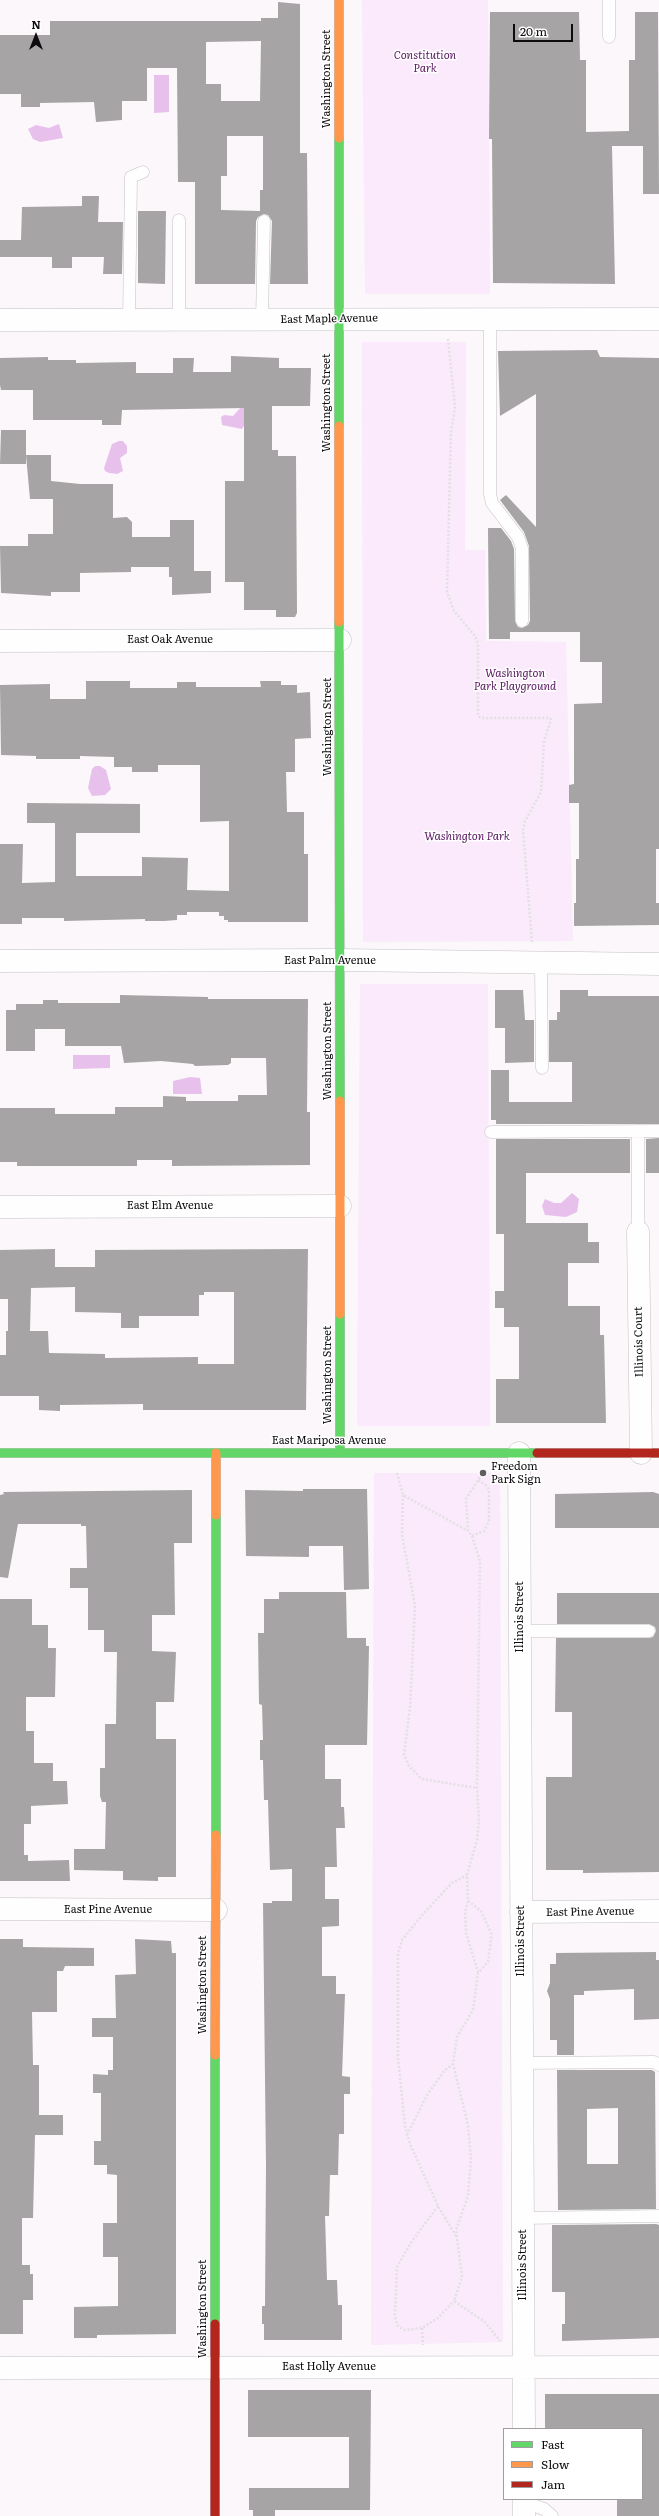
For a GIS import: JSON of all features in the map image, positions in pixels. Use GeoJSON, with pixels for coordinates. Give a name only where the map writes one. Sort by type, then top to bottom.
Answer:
{"type":"FeatureCollection","features":[{"type":"Feature","properties":{"kind":"street","name":"Washington Street"},"geometry":{"type":"LineString","coordinates":[[339,0],[338,318],[340,640],[340,1453]]}},
{"type":"Feature","properties":{"kind":"street","name":"East Maple Avenue"},"geometry":{"type":"LineString","coordinates":[[0,320],[262,320],[338,318],[659,319]]}},
{"type":"Feature","properties":{"kind":"street","name":"East Oak Avenue"},"geometry":{"type":"LineString","coordinates":[[0,641],[340,640]]}},
{"type":"Feature","properties":{"kind":"street","name":"East Palm Avenue"},"geometry":{"type":"LineString","coordinates":[[0,961],[340,960],[537,954],[659,964]]}},
{"type":"Feature","properties":{"kind":"street","name":"East Elm Avenue"},"geometry":{"type":"LineString","coordinates":[[0,1206],[340,1206]]}},
{"type":"Feature","properties":{"kind":"street","name":"Illinois Court"},"geometry":{"type":"LineString","coordinates":[[638,1232],[650,1453]]}},
{"type":"Feature","properties":{"kind":"street","name":"East Mariposa Avenue"},"geometry":{"type":"LineString","coordinates":[[0,1453],[650,1453]]}},
{"type":"Feature","properties":{"kind":"street","name":"Washington Street"},"geometry":{"type":"LineString","coordinates":[[215,2516],[216,1453]]}},
{"type":"Feature","properties":{"kind":"street","name":"Illinois Street"},"geometry":{"type":"LineString","coordinates":[[519,1453],[524,2428]]}},
{"type":"Feature","properties":{"kind":"street","name":"East Pine Avenue"},"geometry":{"type":"LineString","coordinates":[[0,1909],[216,1910]]}},
{"type":"Feature","properties":{"kind":"street","name":"East Pine Avenue"},"geometry":{"type":"LineString","coordinates":[[521,1912],[659,1911]]}},
{"type":"Feature","properties":{"kind":"street","name":"East Holly Avenue"},"geometry":{"type":"LineString","coordinates":[[0,2368],[659,2367]]}},
{"type":"Feature","properties":{"kind":"lane"},"geometry":{"type":"LineString","coordinates":[[609,0],[609,37]]}},
{"type":"Feature","properties":{"kind":"lane"},"geometry":{"type":"LineString","coordinates":[[128,320],[131,177],[143,172]]}},
{"type":"Feature","properties":{"kind":"lane"},"geometry":{"type":"LineString","coordinates":[[179,220],[179,320]]}},
{"type":"Feature","properties":{"kind":"lane"},"geometry":{"type":"LineString","coordinates":[[262,320],[264,221]]}},
{"type":"Feature","properties":{"kind":"lane"},"geometry":{"type":"LineString","coordinates":[[490,319],[490,494],[492,503],[518,537],[522,548],[522,621]]}},
{"type":"Feature","properties":{"kind":"lane"},"geometry":{"type":"LineString","coordinates":[[537,954],[542,1068]]}},
{"type":"Feature","properties":{"kind":"lane"},"geometry":{"type":"LineString","coordinates":[[638,1131],[638,1232]]}},
{"type":"Feature","properties":{"kind":"lane"},"geometry":{"type":"LineString","coordinates":[[491,1132],[659,1131]]}},
{"type":"Feature","properties":{"kind":"lane"},"geometry":{"type":"LineString","coordinates":[[520,1631],[649,1631]]}},
{"type":"Feature","properties":{"kind":"lane"},"geometry":{"type":"LineString","coordinates":[[522,2063],[654,2062],[659,2065]]}},
{"type":"Feature","properties":{"kind":"lane"},"geometry":{"type":"LineString","coordinates":[[523,2218],[659,2216]]}},
{"type":"Feature","properties":{"kind":"lane"},"geometry":{"type":"LineString","coordinates":[[524,2506],[544,2509],[552,2516]]}},
{"type":"Feature","properties":{"kind":"path"},"geometry":{"type":"LineString","coordinates":[[448,339],[455,406],[451,432],[447,592],[454,611],[475,636],[478,644],[478,716],[482,718],[550,718],[551,720],[544,741],[541,792],[525,821],[524,830],[537,954]]}},
{"type":"Feature","properties":{"kind":"path"},"geometry":{"type":"LineString","coordinates":[[397,1470],[398,1482],[403,1495],[402,1534],[415,1606],[410,1708],[404,1755],[409,1766],[422,1779],[477,1788]]}},
{"type":"Feature","properties":{"kind":"path"},"geometry":{"type":"LineString","coordinates":[[468,1532],[466,1499],[484,1470]]}},
{"type":"Feature","properties":{"kind":"path"},"geometry":{"type":"LineString","coordinates":[[472,1536],[484,1531],[489,1521],[489,1490],[487,1486],[478,1480]]}},
{"type":"Feature","properties":{"kind":"path"},"geometry":{"type":"LineString","coordinates":[[403,1495],[468,1532],[472,1536],[480,1561],[477,1788],[479,1820],[477,1840],[467,1875],[468,1901],[464,1912],[466,1933],[478,1973],[473,2010],[457,2037],[453,2064],[468,2125],[471,2159],[468,2196],[456,2236]]}},
{"type":"Feature","properties":{"kind":"path"},"geometry":{"type":"LineString","coordinates":[[438,2206],[412,2241],[396,2274],[397,2325],[404,2330],[422,2328],[438,2318],[454,2301],[462,2278],[456,2236],[438,2206],[407,2135],[398,2058],[399,1947],[402,1940],[438,1898],[452,1884],[467,1875]]}},
{"type":"Feature","properties":{"kind":"path"},"geometry":{"type":"LineString","coordinates":[[468,1901],[481,1911],[491,1933],[488,1962],[478,1973]]}},
{"type":"Feature","properties":{"kind":"path"},"geometry":{"type":"LineString","coordinates":[[407,2135],[427,2095],[444,2071],[453,2064]]}},
{"type":"Feature","properties":{"kind":"path"},"geometry":{"type":"LineString","coordinates":[[454,2301],[485,2322],[500,2340]]}},
{"type":"Feature","properties":{"kind":"path"},"geometry":{"type":"LineString","coordinates":[[422,2328],[422,2344]]}},
{"type":"Feature","properties":{"kind":"green space","name":"Constitution Park"},"geometry":{"type":"Polygon","coordinates":[[[362,0],[488,0],[490,294],[365,294],[362,0]]]}},
{"type":"Feature","properties":{"kind":"green space","name":"Washington Park"},"geometry":{"type":"Polygon","coordinates":[[[362,342],[466,342],[465,550],[485,550],[486,641],[566,642],[573,941],[363,942],[362,342]]]}},
{"type":"Feature","properties":{"kind":"green space"},"geometry":{"type":"Polygon","coordinates":[[[360,984],[488,984],[490,1426],[359,1426],[357,1422],[360,984]]]}},
{"type":"Feature","properties":{"kind":"green space"},"geometry":{"type":"Polygon","coordinates":[[[374,1473],[500,1473],[503,2342],[371,2345],[374,1473]]]}},
{"type":"Feature","properties":{"kind":"shaded area"},"geometry":{"type":"Polygon","coordinates":[[[154,75],[169,75],[169,112],[154,113],[154,75]]]}},
{"type":"Feature","properties":{"kind":"shaded area"},"geometry":{"type":"Polygon","coordinates":[[[59,124],[63,138],[40,142],[33,139],[28,129],[36,125],[49,128],[59,124]]]}},
{"type":"Feature","properties":{"kind":"shaded area"},"geometry":{"type":"Polygon","coordinates":[[[244,406],[245,424],[242,429],[222,425],[221,417],[224,415],[233,416],[241,407],[244,406]]]}},
{"type":"Feature","properties":{"kind":"shaded area"},"geometry":{"type":"Polygon","coordinates":[[[123,441],[127,446],[127,453],[120,458],[123,471],[117,474],[109,473],[105,471],[104,468],[112,444],[123,441]]]}},
{"type":"Feature","properties":{"kind":"shaded area"},"geometry":{"type":"Polygon","coordinates":[[[95,766],[100,766],[106,770],[111,789],[105,795],[92,796],[88,788],[92,769],[95,766]]]}},
{"type":"Feature","properties":{"kind":"shaded area"},"geometry":{"type":"Polygon","coordinates":[[[73,1055],[110,1055],[110,1068],[73,1069],[73,1055]]]}},
{"type":"Feature","properties":{"kind":"shaded area"},"geometry":{"type":"Polygon","coordinates":[[[190,1077],[200,1078],[202,1094],[173,1094],[173,1081],[190,1077]]]}},
{"type":"Feature","properties":{"kind":"shaded area"},"geometry":{"type":"Polygon","coordinates":[[[572,1193],[579,1199],[577,1212],[566,1217],[545,1215],[542,1206],[545,1199],[554,1203],[561,1203],[572,1193]]]}},
{"type":"Feature","properties":{"kind":"building"},"geometry":{"type":"Polygon","coordinates":[[[278,2],[300,4],[300,153],[307,153],[308,284],[270,284],[272,221],[268,215],[264,214],[258,217],[256,221],[255,284],[195,284],[195,182],[178,182],[177,68],[147,68],[147,101],[122,101],[122,120],[96,122],[94,102],[40,103],[40,107],[21,107],[21,94],[0,94],[0,35],[50,35],[50,21],[261,21],[261,18],[278,18],[278,2]],[[261,41],[206,42],[206,84],[221,84],[221,101],[260,101],[261,41]],[[227,136],[227,176],[221,176],[221,210],[260,211],[260,190],[263,190],[263,136],[227,136]]]}},
{"type":"Feature","properties":{"kind":"building"},"geometry":{"type":"Polygon","coordinates":[[[490,12],[579,12],[580,60],[586,60],[586,132],[629,131],[629,60],[635,60],[635,12],[658,12],[659,194],[643,194],[643,146],[612,146],[615,284],[493,283],[492,139],[489,139],[490,12]]]}},
{"type":"Feature","properties":{"kind":"building"},"geometry":{"type":"Polygon","coordinates":[[[82,196],[99,196],[98,222],[123,222],[122,274],[103,274],[104,257],[72,257],[72,268],[52,268],[52,257],[0,257],[0,240],[21,240],[22,207],[82,206],[82,196]]]}},
{"type":"Feature","properties":{"kind":"building"},"geometry":{"type":"Polygon","coordinates":[[[138,211],[166,211],[165,284],[138,283],[138,211]]]}},
{"type":"Feature","properties":{"kind":"building"},"geometry":{"type":"Polygon","coordinates":[[[597,350],[600,357],[659,358],[659,849],[656,849],[656,903],[659,903],[659,925],[574,926],[574,903],[576,903],[576,859],[579,859],[579,803],[569,803],[569,785],[574,784],[574,704],[602,703],[602,662],[580,662],[580,632],[510,632],[510,639],[489,639],[488,528],[501,528],[511,541],[514,549],[515,621],[518,627],[522,628],[528,625],[530,621],[529,546],[524,532],[500,500],[506,495],[536,527],[536,394],[500,416],[498,351],[597,350]]]}},
{"type":"Feature","properties":{"kind":"building"},"geometry":{"type":"Polygon","coordinates":[[[231,356],[279,358],[279,368],[311,368],[310,406],[272,406],[272,450],[278,450],[278,456],[296,456],[297,613],[295,617],[276,617],[276,610],[244,610],[244,582],[225,582],[225,481],[244,481],[244,408],[122,410],[121,425],[102,425],[102,420],[33,420],[33,390],[1,390],[0,385],[0,358],[48,357],[48,360],[76,360],[76,363],[136,362],[136,373],[173,373],[173,358],[194,358],[193,372],[231,372],[231,356]]]}},
{"type":"Feature","properties":{"kind":"building"},"geometry":{"type":"Polygon","coordinates":[[[1,430],[26,430],[26,464],[0,464],[1,430]]]}},
{"type":"Feature","properties":{"kind":"building"},"geometry":{"type":"Polygon","coordinates":[[[26,455],[51,455],[51,481],[80,484],[113,484],[113,518],[127,517],[132,522],[132,537],[170,537],[170,520],[194,520],[194,571],[211,571],[211,593],[172,595],[172,577],[169,577],[169,567],[131,567],[131,572],[80,573],[80,592],[51,592],[51,596],[1,593],[0,546],[28,546],[28,534],[53,534],[53,499],[30,499],[26,455]]]}},
{"type":"Feature","properties":{"kind":"building"},"geometry":{"type":"Polygon","coordinates":[[[86,681],[130,681],[130,688],[177,688],[177,682],[196,682],[196,687],[261,687],[260,681],[281,681],[281,685],[297,685],[297,693],[310,692],[311,738],[295,739],[295,772],[286,772],[287,812],[304,812],[304,854],[308,854],[308,922],[228,922],[228,920],[224,920],[224,916],[219,916],[219,912],[187,912],[187,915],[177,915],[177,920],[164,921],[145,921],[145,919],[64,921],[64,918],[22,918],[22,924],[0,924],[0,844],[23,844],[22,883],[55,882],[55,823],[27,823],[27,803],[140,804],[140,833],[76,833],[76,876],[142,876],[142,857],[188,858],[187,890],[229,891],[229,821],[200,822],[200,765],[158,765],[158,772],[132,772],[132,767],[114,767],[114,757],[80,756],[80,759],[36,759],[36,756],[1,755],[0,685],[50,684],[50,699],[86,699],[86,681]]]}},
{"type":"Feature","properties":{"kind":"building"},"geometry":{"type":"Polygon","coordinates":[[[495,990],[523,990],[525,1020],[534,1020],[534,1062],[505,1063],[505,1028],[495,1028],[495,990]]]}},
{"type":"Feature","properties":{"kind":"building"},"geometry":{"type":"Polygon","coordinates":[[[560,990],[588,990],[588,996],[659,996],[659,1124],[496,1124],[496,1120],[491,1120],[491,1070],[509,1070],[509,1102],[572,1102],[572,1062],[549,1062],[549,1020],[557,1020],[557,1012],[560,1012],[560,990]]]}},
{"type":"Feature","properties":{"kind":"building"},"geometry":{"type":"Polygon","coordinates":[[[120,995],[208,997],[208,999],[308,999],[307,1112],[310,1112],[310,1165],[172,1166],[172,1160],[137,1160],[137,1166],[17,1166],[17,1162],[0,1162],[0,1108],[55,1108],[55,1114],[115,1114],[115,1107],[163,1107],[163,1096],[186,1097],[186,1101],[238,1101],[238,1095],[267,1095],[266,1058],[231,1058],[231,1063],[228,1065],[195,1066],[193,1064],[161,1061],[124,1063],[121,1046],[65,1046],[65,1029],[35,1029],[35,1051],[6,1051],[6,1010],[16,1010],[16,1004],[43,1004],[43,1000],[58,1000],[58,1003],[120,1003],[120,995]]]}},
{"type":"Feature","properties":{"kind":"building"},"geometry":{"type":"Polygon","coordinates":[[[659,1138],[659,1173],[646,1173],[646,1139],[659,1138]]]}},
{"type":"Feature","properties":{"kind":"building"},"geometry":{"type":"Polygon","coordinates":[[[496,1139],[630,1139],[630,1173],[526,1173],[526,1223],[588,1223],[588,1242],[599,1242],[599,1263],[568,1263],[568,1306],[600,1306],[600,1335],[604,1335],[606,1423],[496,1423],[496,1379],[519,1379],[519,1327],[504,1327],[504,1308],[495,1308],[495,1291],[504,1291],[504,1234],[496,1234],[496,1139]]]}},
{"type":"Feature","properties":{"kind":"building"},"geometry":{"type":"Polygon","coordinates":[[[55,1249],[55,1267],[95,1267],[95,1250],[308,1249],[306,1410],[143,1410],[143,1404],[60,1405],[60,1411],[39,1410],[39,1396],[0,1396],[0,1355],[6,1355],[8,1299],[0,1299],[0,1250],[55,1249]],[[75,1287],[31,1288],[30,1331],[48,1331],[49,1353],[105,1354],[105,1358],[198,1357],[198,1364],[234,1364],[234,1292],[204,1292],[204,1295],[199,1295],[199,1316],[139,1316],[139,1328],[121,1328],[121,1313],[75,1312],[75,1287]]]}},
{"type":"Feature","properties":{"kind":"building"},"geometry":{"type":"Polygon","coordinates":[[[303,1489],[367,1489],[369,1589],[344,1590],[343,1546],[309,1546],[309,1557],[246,1556],[245,1490],[303,1491],[303,1489]]]}},
{"type":"Feature","properties":{"kind":"building"},"geometry":{"type":"Polygon","coordinates":[[[192,1490],[192,1543],[174,1543],[175,1615],[152,1615],[152,1651],[176,1652],[174,1702],[156,1702],[156,1739],[176,1739],[176,1877],[158,1877],[158,1881],[123,1880],[123,1871],[74,1870],[74,1849],[105,1849],[106,1802],[102,1802],[100,1796],[100,1768],[105,1768],[105,1724],[116,1724],[117,1652],[104,1652],[104,1630],[88,1630],[88,1588],[70,1588],[70,1568],[87,1568],[86,1526],[81,1526],[81,1524],[18,1524],[8,1578],[0,1577],[0,1495],[4,1494],[3,1492],[192,1490]]]}},
{"type":"Feature","properties":{"kind":"building"},"geometry":{"type":"Polygon","coordinates":[[[653,1492],[659,1494],[659,1528],[555,1528],[555,1494],[653,1492]]]}},
{"type":"Feature","properties":{"kind":"building"},"geometry":{"type":"Polygon","coordinates":[[[279,1592],[346,1592],[347,1638],[366,1638],[366,1646],[369,1646],[367,1745],[325,1745],[325,1779],[341,1779],[341,1807],[344,1807],[345,1828],[336,1828],[337,1867],[325,1867],[325,1899],[339,1899],[339,1926],[322,1927],[322,1976],[336,1976],[336,1994],[345,1994],[342,2076],[350,2077],[350,2094],[344,2094],[344,2134],[339,2134],[338,2175],[330,2175],[329,2216],[325,2216],[327,2280],[337,2280],[338,2305],[342,2305],[342,2340],[264,2340],[264,2324],[262,2324],[262,2306],[265,2306],[266,2166],[263,1903],[272,1903],[272,1901],[292,1901],[292,1869],[270,1870],[268,1800],[264,1800],[263,1760],[260,1760],[260,1740],[263,1740],[262,1705],[259,1704],[258,1633],[264,1633],[264,1599],[279,1599],[279,1592]]]}},
{"type":"Feature","properties":{"kind":"building"},"geometry":{"type":"Polygon","coordinates":[[[557,1593],[659,1593],[659,1872],[583,1873],[583,1870],[546,1870],[546,1777],[572,1777],[572,1712],[555,1712],[556,1638],[649,1638],[653,1637],[656,1631],[655,1627],[649,1624],[557,1624],[557,1593]]]}},
{"type":"Feature","properties":{"kind":"building"},"geometry":{"type":"Polygon","coordinates":[[[0,1599],[32,1599],[32,1625],[48,1625],[48,1648],[56,1648],[55,1697],[26,1697],[26,1731],[34,1731],[34,1763],[53,1763],[53,1781],[67,1781],[68,1804],[31,1806],[31,1824],[24,1824],[24,1855],[28,1855],[28,1861],[69,1860],[70,1881],[0,1881],[0,1599]]]}},
{"type":"Feature","properties":{"kind":"building"},"geometry":{"type":"Polygon","coordinates":[[[0,1939],[23,1939],[23,1947],[94,1948],[94,1966],[65,1966],[63,1971],[57,1971],[57,2012],[32,2012],[33,2065],[39,2065],[39,2115],[63,2115],[63,2135],[35,2135],[33,2218],[22,2218],[22,2265],[30,2265],[30,2274],[33,2274],[33,2300],[23,2300],[23,2334],[0,2334],[0,1939]]]}},
{"type":"Feature","properties":{"kind":"building"},"geometry":{"type":"Polygon","coordinates":[[[135,1939],[171,1941],[172,1953],[176,1953],[176,2334],[97,2335],[97,2338],[74,2338],[74,2307],[118,2306],[118,2257],[103,2257],[103,2223],[117,2223],[117,2175],[107,2174],[107,2165],[94,2165],[94,2141],[101,2141],[101,2093],[93,2093],[93,2074],[108,2075],[108,2070],[113,2070],[113,2037],[92,2037],[92,2018],[116,2018],[115,1975],[136,1974],[135,1939]]]}},
{"type":"Feature","properties":{"kind":"building"},"geometry":{"type":"Polygon","coordinates":[[[656,1952],[656,1960],[659,1960],[659,2019],[634,2020],[634,1989],[584,1991],[584,1995],[574,1995],[574,2055],[557,2055],[557,2040],[550,2040],[550,1999],[547,1991],[550,1983],[550,1964],[556,1964],[556,1953],[656,1952]]]}},
{"type":"Feature","properties":{"kind":"building"},"geometry":{"type":"Polygon","coordinates":[[[557,2070],[652,2070],[655,2072],[656,2209],[558,2210],[557,2070]],[[618,2108],[587,2109],[587,2164],[618,2164],[618,2108]]]}},
{"type":"Feature","properties":{"kind":"building"},"geometry":{"type":"Polygon","coordinates":[[[552,2225],[659,2225],[659,2338],[562,2341],[562,2324],[565,2324],[565,2292],[552,2292],[552,2225]]]}},
{"type":"Feature","properties":{"kind":"building"},"geometry":{"type":"Polygon","coordinates":[[[248,2390],[371,2390],[370,2510],[275,2510],[275,2516],[253,2516],[253,2510],[249,2510],[249,2488],[349,2488],[349,2437],[248,2437],[248,2390]]]}},
{"type":"Feature","properties":{"kind":"building"},"geometry":{"type":"Polygon","coordinates":[[[545,2394],[659,2394],[659,2516],[617,2516],[617,2500],[643,2500],[643,2428],[545,2428],[545,2394]]]}},
{"type":"Feature","properties":{"kind":"traffic: fast"},"geometry":{"type":"LineString","coordinates":[[339,138],[339,426]]}},
{"type":"Feature","properties":{"kind":"traffic: fast"},"geometry":{"type":"LineString","coordinates":[[339,622],[340,1101]]}},
{"type":"Feature","properties":{"kind":"traffic: fast"},"geometry":{"type":"LineString","coordinates":[[340,1314],[340,1453]]}},
{"type":"Feature","properties":{"kind":"traffic: fast"},"geometry":{"type":"LineString","coordinates":[[0,1453],[537,1453]]}},
{"type":"Feature","properties":{"kind":"traffic: fast"},"geometry":{"type":"LineString","coordinates":[[216,1515],[216,1835]]}},
{"type":"Feature","properties":{"kind":"traffic: fast"},"geometry":{"type":"LineString","coordinates":[[215,2055],[215,2324]]}},
{"type":"Feature","properties":{"kind":"traffic: slow"},"geometry":{"type":"LineString","coordinates":[[339,0],[339,138]]}},
{"type":"Feature","properties":{"kind":"traffic: slow"},"geometry":{"type":"LineString","coordinates":[[339,426],[339,622]]}},
{"type":"Feature","properties":{"kind":"traffic: slow"},"geometry":{"type":"LineString","coordinates":[[340,1101],[340,1314]]}},
{"type":"Feature","properties":{"kind":"traffic: slow"},"geometry":{"type":"LineString","coordinates":[[216,1453],[216,1515]]}},
{"type":"Feature","properties":{"kind":"traffic: slow"},"geometry":{"type":"LineString","coordinates":[[215,2055],[216,1835]]}},
{"type":"Feature","properties":{"kind":"traffic: jam"},"geometry":{"type":"LineString","coordinates":[[537,1453],[659,1453]]}},
{"type":"Feature","properties":{"kind":"traffic: jam"},"geometry":{"type":"LineString","coordinates":[[215,2324],[215,2516]]}},
{"type":"Feature","properties":{"kind":"place","name":"Freedom Park Sign"},"geometry":{"type":"Point","coordinates":[483,1473]}},
{"type":"Feature","properties":{"kind":"park label","name":"Washington Park Playground"},"geometry":{"type":"Point","coordinates":[515,680]}}]}
